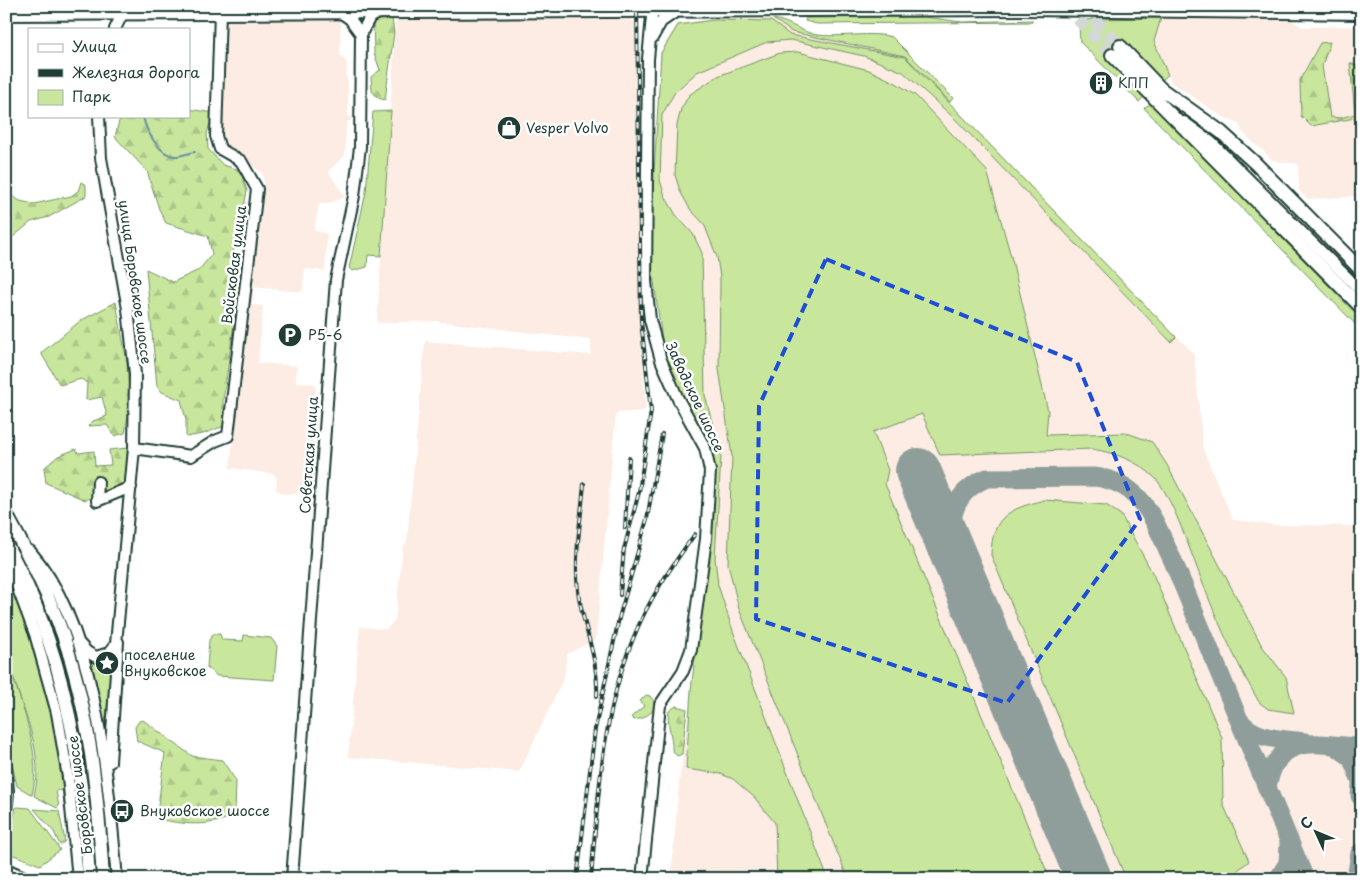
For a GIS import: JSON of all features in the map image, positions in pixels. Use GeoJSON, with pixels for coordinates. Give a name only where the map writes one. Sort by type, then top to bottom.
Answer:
{"type":"FeatureCollection","features":[{"type":"Feature","properties":{"kind":"main road"},"geometry":{"type":"LineString","coordinates":[[6,14],[125,10],[340,12],[652,8],[681,10],[1031,9],[1362,13]]}},
{"type":"Feature","properties":{"kind":"main road"},"geometry":{"type":"LineString","coordinates":[[1362,270],[1256,162],[1221,132],[1162,89],[1116,50],[1162,105],[1362,308]]}},
{"type":"Feature","properties":{"kind":"main road","name":"Боровское шоссе"},"geometry":{"type":"LineString","coordinates":[[6,514],[21,541],[55,614],[82,700],[96,784],[103,879]]}},
{"type":"Feature","properties":{"kind":"main road","name":"Боровское шоссе"},"geometry":{"type":"LineString","coordinates":[[7,546],[46,630],[70,712],[80,776],[89,879]]}},
{"type":"Feature","properties":{"kind":"street","name":"Заводское шоссе"},"geometry":{"type":"LineString","coordinates":[[642,879],[660,705],[683,671],[691,650],[706,539],[710,471],[705,448],[678,399],[661,360],[650,320],[646,281],[649,46],[652,8]]}},
{"type":"Feature","properties":{"kind":"street"},"geometry":{"type":"LineString","coordinates":[[116,28],[125,10]]}},
{"type":"Feature","properties":{"kind":"street"},"geometry":{"type":"LineString","coordinates":[[649,46],[661,22],[681,10]]}},
{"type":"Feature","properties":{"kind":"street"},"geometry":{"type":"LineString","coordinates":[[340,12],[350,19],[361,34],[370,17],[380,11]]}},
{"type":"Feature","properties":{"kind":"street","name":"Войсковая улица"},"geometry":{"type":"LineString","coordinates":[[134,448],[191,456],[215,441],[228,436],[257,189],[241,161],[220,148],[216,136],[220,12]]}},
{"type":"Feature","properties":{"kind":"street","name":"Советская улица"},"geometry":{"type":"LineString","coordinates":[[292,879],[330,338],[339,262],[354,196],[360,147],[361,34]]}},
{"type":"Feature","properties":{"kind":"street"},"geometry":{"type":"LineString","coordinates":[[1162,105],[1211,142],[1361,291]]}},
{"type":"Feature","properties":{"kind":"street","name":"улица Боровское шоссе"},"geometry":{"type":"LineString","coordinates":[[99,118],[101,158],[132,337],[135,394],[134,448],[118,631],[108,778]]}},
{"type":"Feature","properties":{"kind":"street"},"geometry":{"type":"LineString","coordinates":[[98,482],[97,501],[131,487]]}},
{"type":"Feature","properties":{"kind":"street"},"geometry":{"type":"LineString","coordinates":[[21,541],[38,560],[57,592],[77,640],[96,708],[108,778],[117,879]]}},
{"type":"Feature","properties":{"kind":"street"},"geometry":{"type":"LineString","coordinates":[[7,546],[9,565],[35,634],[57,713],[68,777],[78,879]]}},
{"type":"Feature","properties":{"kind":"street"},"geometry":{"type":"LineString","coordinates":[[77,640],[89,654],[100,657],[114,648],[118,631]]}},
{"type":"Feature","properties":{"kind":"street"},"geometry":{"type":"LineString","coordinates":[[6,768],[8,791],[6,818]]}},
{"type":"Feature","properties":{"kind":"street"},"geometry":{"type":"LineString","coordinates":[[6,869],[29,879]]}},
{"type":"Feature","properties":{"kind":"highlighted area"},"geometry":{"type":"Polygon","coordinates":[[[826,259],[1077,362],[1140,519],[1007,703],[756,619],[759,406],[826,259]]]}},
{"type":"Feature","properties":{"kind":"shaded area"},"geometry":{"type":"Polygon","coordinates":[[[225,17],[341,17],[340,55],[347,63],[348,116],[352,117],[346,127],[345,155],[328,171],[345,197],[327,204],[319,204],[314,230],[327,234],[325,271],[305,269],[302,292],[254,287],[252,305],[263,306],[258,363],[297,366],[296,382],[316,384],[310,492],[285,494],[276,490],[277,478],[273,474],[230,468],[250,265],[258,200],[264,183],[263,174],[221,140],[225,17]]]}},
{"type":"Feature","properties":{"kind":"shaded area"},"geometry":{"type":"Polygon","coordinates":[[[631,17],[632,21],[635,21],[639,317],[646,408],[644,411],[616,413],[596,639],[567,654],[564,678],[519,772],[348,757],[360,627],[386,629],[395,620],[403,547],[407,541],[425,341],[591,355],[591,340],[435,321],[377,323],[396,18],[631,17]]]}},
{"type":"Feature","properties":{"kind":"shaded area"},"geometry":{"type":"Polygon","coordinates":[[[1161,18],[1292,20],[1302,27],[1362,26],[1362,196],[1308,199],[1299,191],[1298,164],[1274,161],[1243,133],[1239,124],[1223,117],[1171,82],[1154,41],[1161,18]]]}},
{"type":"Feature","properties":{"kind":"shaded area"},"geometry":{"type":"Polygon","coordinates":[[[713,19],[773,19],[792,32],[905,56],[1194,354],[1203,449],[1233,520],[1275,525],[1362,526],[1362,879],[671,879],[679,783],[716,520],[657,229],[660,52],[677,24],[713,19]]]}},
{"type":"Feature","properties":{"kind":"green space"},"geometry":{"type":"Polygon","coordinates":[[[925,17],[962,22],[1033,20],[1032,22],[817,24],[805,21],[806,18],[925,17]]]}},
{"type":"Feature","properties":{"kind":"green space"},"geometry":{"type":"Polygon","coordinates":[[[382,18],[392,18],[394,33],[385,100],[378,98],[372,91],[371,77],[380,70],[374,53],[373,22],[382,18]]]}},
{"type":"Feature","properties":{"kind":"green space"},"geometry":{"type":"Polygon","coordinates":[[[1161,18],[1154,41],[1168,75],[1162,80],[1125,42],[1145,96],[1139,102],[1080,42],[1079,25],[1082,21],[1092,19],[1161,18]]]}},
{"type":"Feature","properties":{"kind":"green space"},"geometry":{"type":"Polygon","coordinates":[[[773,19],[817,35],[884,35],[892,37],[953,98],[950,102],[905,56],[792,32],[773,19]]]}},
{"type":"Feature","properties":{"kind":"green space"},"geometry":{"type":"Polygon","coordinates":[[[713,20],[771,21],[790,35],[905,57],[1176,337],[1171,342],[954,118],[903,72],[864,56],[791,40],[767,42],[697,72],[675,92],[662,115],[660,180],[665,196],[676,215],[693,234],[702,253],[705,395],[721,457],[715,558],[718,585],[733,631],[828,879],[777,879],[775,823],[754,797],[733,779],[721,774],[686,769],[691,690],[709,541],[712,465],[664,354],[651,260],[651,226],[661,53],[678,25],[713,20]]]}},
{"type":"Feature","properties":{"kind":"green space"},"geometry":{"type":"Polygon","coordinates":[[[1330,42],[1322,66],[1330,117],[1340,118],[1355,114],[1350,63],[1357,66],[1362,111],[1355,118],[1311,126],[1301,116],[1300,80],[1320,43],[1330,42]]]}},
{"type":"Feature","properties":{"kind":"green space"},"geometry":{"type":"Polygon","coordinates":[[[798,52],[869,70],[896,83],[915,95],[987,171],[1012,260],[1048,411],[1046,435],[1127,433],[1152,442],[1167,465],[1262,646],[1286,677],[1294,713],[1268,709],[1259,702],[1220,625],[1169,500],[1154,477],[1140,466],[1117,455],[1092,449],[940,455],[922,414],[873,432],[888,470],[885,484],[1050,879],[848,879],[739,609],[728,564],[732,456],[719,369],[720,278],[717,257],[704,224],[690,209],[680,191],[675,175],[677,125],[681,109],[689,95],[718,76],[780,53],[798,52]]]}},
{"type":"Feature","properties":{"kind":"green space"},"geometry":{"type":"Polygon","coordinates":[[[1151,103],[1362,320],[1362,331],[1144,108],[1151,103]]]}},
{"type":"Feature","properties":{"kind":"green space"},"geometry":{"type":"Polygon","coordinates":[[[190,109],[213,113],[207,133],[208,149],[223,165],[240,170],[247,191],[241,223],[230,263],[240,282],[223,401],[224,426],[203,434],[186,437],[186,420],[181,400],[162,392],[157,386],[146,269],[173,282],[199,270],[212,254],[208,236],[166,223],[159,209],[147,171],[115,137],[119,121],[124,118],[190,118],[190,109]]]}},
{"type":"Feature","properties":{"kind":"green space"},"geometry":{"type":"Polygon","coordinates":[[[391,111],[381,256],[368,255],[367,267],[352,271],[349,268],[366,192],[373,112],[391,111]]]}},
{"type":"Feature","properties":{"kind":"green space"},"geometry":{"type":"Polygon","coordinates":[[[81,182],[86,185],[86,196],[49,217],[31,222],[13,237],[6,231],[6,192],[20,201],[34,204],[71,196],[78,191],[81,182]]]}},
{"type":"Feature","properties":{"kind":"green space"},"geometry":{"type":"Polygon","coordinates":[[[116,302],[127,363],[130,403],[125,433],[114,436],[107,425],[88,426],[93,421],[107,416],[102,397],[86,400],[87,383],[81,379],[60,385],[41,353],[80,321],[116,302]]]}},
{"type":"Feature","properties":{"kind":"green space"},"geometry":{"type":"Polygon","coordinates":[[[128,448],[127,487],[85,500],[46,483],[44,468],[58,456],[76,449],[78,453],[94,451],[95,466],[111,465],[109,450],[128,448]]]}},
{"type":"Feature","properties":{"kind":"green space"},"geometry":{"type":"Polygon","coordinates":[[[1044,500],[1106,505],[1121,515],[1153,574],[1222,738],[1223,804],[1249,861],[1227,879],[1126,879],[991,555],[992,542],[999,522],[1013,511],[1044,500]]]}},
{"type":"Feature","properties":{"kind":"green space"},"geometry":{"type":"Polygon","coordinates":[[[6,571],[39,663],[52,713],[71,846],[62,790],[56,791],[59,806],[57,808],[34,796],[37,777],[33,740],[6,648],[6,571]]]}},
{"type":"Feature","properties":{"kind":"green space"},"geometry":{"type":"Polygon","coordinates":[[[213,634],[220,634],[222,640],[243,641],[244,635],[271,638],[277,646],[274,680],[217,676],[207,668],[209,640],[213,634]]]}},
{"type":"Feature","properties":{"kind":"green space"},"geometry":{"type":"Polygon","coordinates":[[[6,654],[32,743],[35,779],[32,795],[17,786],[6,738],[6,654]]]}},
{"type":"Feature","properties":{"kind":"green space"},"geometry":{"type":"Polygon","coordinates":[[[112,658],[105,727],[89,661],[112,658]]]}},
{"type":"Feature","properties":{"kind":"green space"},"geometry":{"type":"Polygon","coordinates":[[[646,695],[650,696],[654,701],[653,711],[643,718],[634,720],[631,717],[644,706],[640,701],[646,695]]]}},
{"type":"Feature","properties":{"kind":"green space"},"geometry":{"type":"Polygon","coordinates":[[[676,706],[687,709],[682,754],[677,756],[672,750],[668,720],[669,711],[676,706]]]}},
{"type":"Feature","properties":{"kind":"green space"},"geometry":{"type":"Polygon","coordinates":[[[143,720],[192,756],[222,760],[236,781],[235,814],[219,821],[200,824],[163,820],[158,806],[165,753],[137,741],[135,727],[139,721],[143,720]]]}},
{"type":"Feature","properties":{"kind":"green space"},"geometry":{"type":"Polygon","coordinates":[[[16,807],[30,808],[60,850],[40,865],[6,852],[16,807]]]}},
{"type":"Feature","properties":{"kind":"green space"},"geometry":{"type":"Polygon","coordinates":[[[34,809],[59,811],[65,841],[60,845],[54,832],[34,809]]]}},
{"type":"Feature","properties":{"kind":"waterway"},"geometry":{"type":"LineString","coordinates":[[143,118],[150,135],[164,152],[175,156],[195,152]]}},
{"type":"Feature","properties":{"kind":"taxiway"},"geometry":{"type":"LineString","coordinates":[[953,551],[951,528],[955,507],[967,491],[987,478],[1094,477],[1111,480],[1136,495],[1153,519],[1173,561],[1305,879]]}},
{"type":"Feature","properties":{"kind":"taxiway"},"geometry":{"type":"LineString","coordinates":[[1240,721],[1254,732],[1270,738],[1305,742]]}},
{"type":"Feature","properties":{"kind":"taxiway"},"geometry":{"type":"LineString","coordinates":[[1267,788],[1272,770],[1280,757],[1290,749],[1302,745],[1315,744],[1362,748]]}},
{"type":"Feature","properties":{"kind":"taxiway"},"geometry":{"type":"LineString","coordinates":[[1336,746],[1351,757],[1360,779]]}},
{"type":"Feature","properties":{"kind":"taxiway"},"geometry":{"type":"LineString","coordinates":[[1360,796],[1362,775]]}},
{"type":"Feature","properties":{"kind":"taxiway"},"geometry":{"type":"LineString","coordinates":[[1278,879],[1288,863],[1289,843]]}},
{"type":"Feature","properties":{"kind":"taxiway"},"geometry":{"type":"LineString","coordinates":[[1356,879],[1360,853]]}},
{"type":"Feature","properties":{"kind":"runway"},"geometry":{"type":"LineString","coordinates":[[918,471],[1089,879]]}},
{"type":"Feature","properties":{"kind":"tunnel"},"geometry":{"type":"LineString","coordinates":[[1065,6],[1112,55]]}},
{"type":"Feature","properties":{"kind":"tunnel"},"geometry":{"type":"LineString","coordinates":[[1082,6],[1120,46]]}},
{"type":"Feature","properties":{"kind":"railway"},"geometry":{"type":"LineString","coordinates":[[623,553],[639,492],[651,411],[641,321],[637,6]]}},
{"type":"Feature","properties":{"kind":"railway"},"geometry":{"type":"LineString","coordinates":[[577,879],[595,729],[619,618],[647,519],[662,434]]}},
{"type":"Feature","properties":{"kind":"railway"},"geometry":{"type":"LineString","coordinates":[[625,528],[629,458]]}},
{"type":"Feature","properties":{"kind":"railway"},"geometry":{"type":"LineString","coordinates":[[584,484],[577,551],[577,578],[580,604],[596,669],[597,696]]}},
{"type":"Feature","properties":{"kind":"railway"},"geometry":{"type":"LineString","coordinates":[[591,879],[599,787],[614,697],[639,625],[653,597],[695,534]]}},
{"type":"Feature","properties":{"kind":"railway"},"geometry":{"type":"LineString","coordinates":[[620,595],[624,548]]}},
{"type":"Feature","properties":{"kind":"place","name":"КПП"},"geometry":{"type":"Point","coordinates":[1101,83]}},
{"type":"Feature","properties":{"kind":"place","name":"Vesper Volvo"},"geometry":{"type":"Point","coordinates":[509,128]}},
{"type":"Feature","properties":{"kind":"place","name":"Р5-6"},"geometry":{"type":"Point","coordinates":[290,335]}},
{"type":"Feature","properties":{"kind":"place","name":"поселение Внуковское"},"geometry":{"type":"Point","coordinates":[107,663]}},
{"type":"Feature","properties":{"kind":"place","name":"Внуковское шоссе"},"geometry":{"type":"Point","coordinates":[122,811]}}]}
